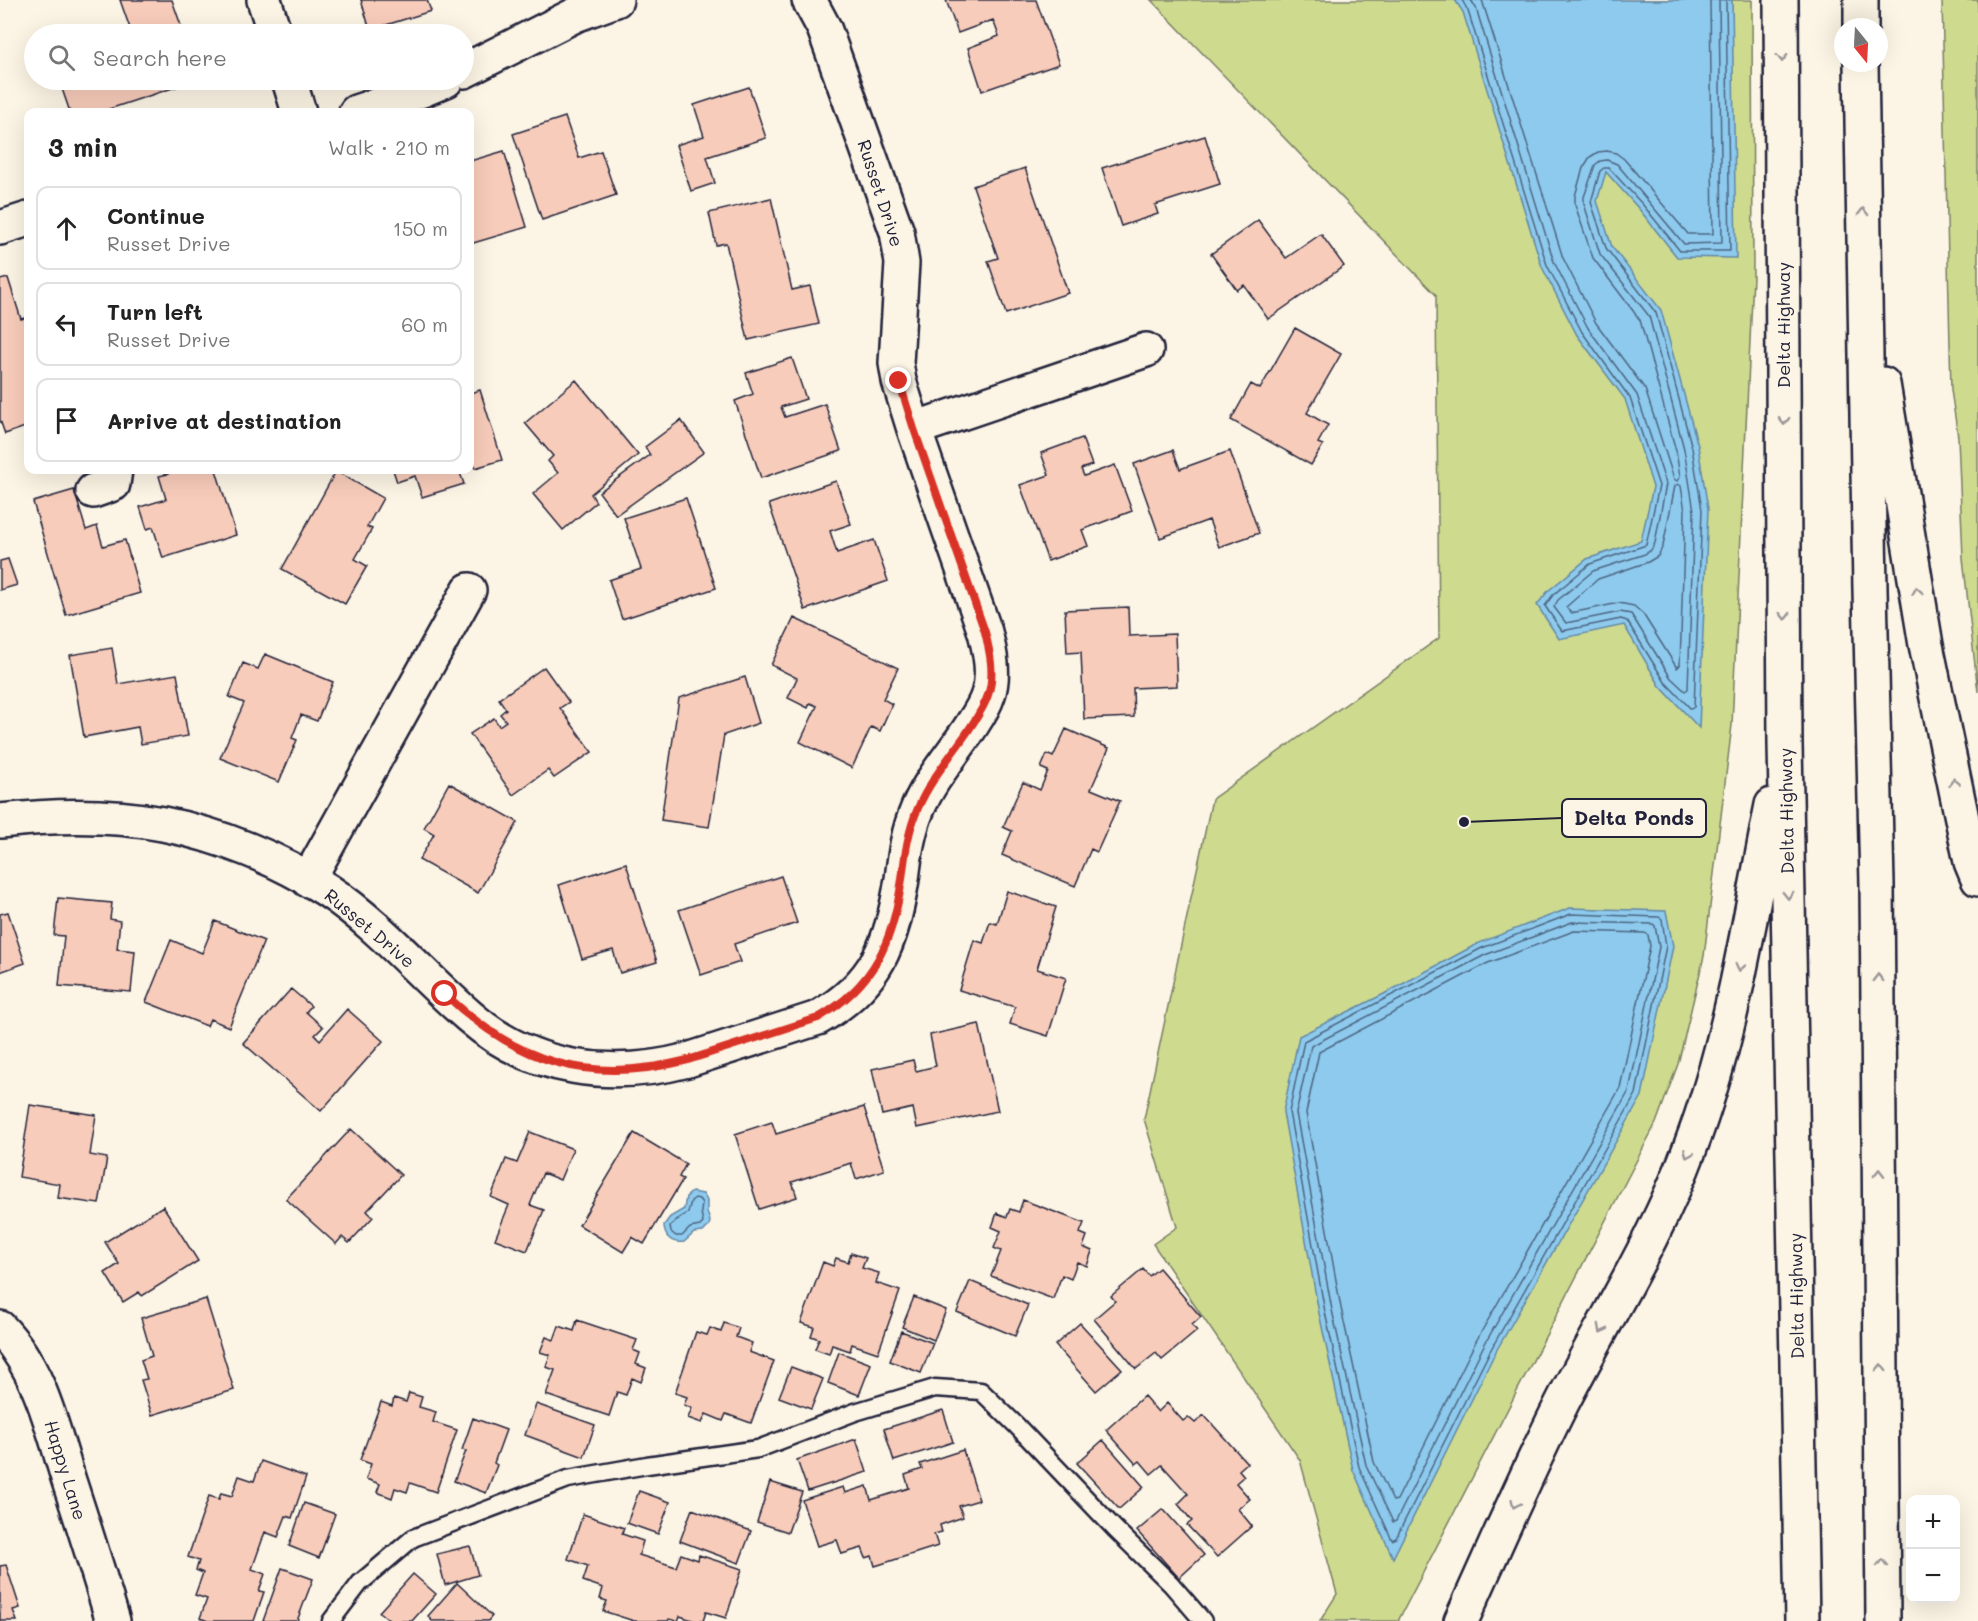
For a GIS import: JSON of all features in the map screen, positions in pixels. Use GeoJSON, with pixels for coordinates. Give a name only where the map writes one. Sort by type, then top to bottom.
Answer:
{"type":"FeatureCollection","features":[{"type":"Feature","properties":{"kind":"main road"},"geometry":{"type":"LineString","coordinates":[[264,0],[272,24]]}},
{"type":"Feature","properties":{"kind":"main road"},"geometry":{"type":"LineString","coordinates":[[474,66],[575,15],[616,0]]}},
{"type":"Feature","properties":{"kind":"main road","name":"Russet Drive"},"geometry":{"type":"LineString","coordinates":[[0,821],[104,818],[163,824],[225,842],[266,858],[328,891],[389,940],[471,1019],[518,1049],[573,1067],[630,1070],[670,1065],[818,1018],[836,1008],[856,991],[872,972],[885,948],[893,925],[908,836],[919,806],[981,712],[989,694],[992,673],[985,632],[904,401],[896,363],[902,263],[897,232],[824,28],[809,0]]}},
{"type":"Feature","properties":{"kind":"main road","name":"Delta Highway"},"geometry":{"type":"LineString","coordinates":[[1781,0],[1785,744],[1802,1621]]}},
{"type":"Feature","properties":{"kind":"main road"},"geometry":{"type":"LineString","coordinates":[[1861,0],[1861,18]]}},
{"type":"Feature","properties":{"kind":"main road"},"geometry":{"type":"LineString","coordinates":[[1862,72],[1877,884],[1883,1621]]}},
{"type":"Feature","properties":{"kind":"main road"},"geometry":{"type":"LineString","coordinates":[[292,90],[298,108]]}},
{"type":"Feature","properties":{"kind":"main road"},"geometry":{"type":"LineString","coordinates":[[368,108],[423,90]]}},
{"type":"Feature","properties":{"kind":"main road"},"geometry":{"type":"LineString","coordinates":[[0,228],[24,220]]}},
{"type":"Feature","properties":{"kind":"main road"},"geometry":{"type":"LineString","coordinates":[[1864,270],[1926,645],[1971,862],[1978,879]]}},
{"type":"Feature","properties":{"kind":"main road"},"geometry":{"type":"LineString","coordinates":[[914,429],[1146,350]]}},
{"type":"Feature","properties":{"kind":"main road","name":"Russet Drive"},"geometry":{"type":"LineString","coordinates":[[308,880],[469,590]]}},
{"type":"Feature","properties":{"kind":"main road"},"geometry":{"type":"LineString","coordinates":[[1461,1621],[1561,1405],[1666,1208],[1690,1148],[1713,1082],[1732,1005],[1785,744]]}},
{"type":"Feature","properties":{"kind":"main road","name":"Happy Lane"},"geometry":{"type":"LineString","coordinates":[[0,1328],[26,1360],[45,1404],[113,1621]]}},
{"type":"Feature","properties":{"kind":"lane"},"geometry":{"type":"LineString","coordinates":[[331,1621],[360,1582],[413,1538],[568,1479],[758,1449],[855,1412],[934,1388],[981,1391],[1172,1584],[1203,1621]]}},
{"type":"Feature","properties":{"kind":"green space"},"geometry":{"type":"Polygon","coordinates":[[[1151,0],[1752,0],[1753,277],[1732,725],[1704,956],[1678,1064],[1656,1123],[1398,1621],[1320,1621],[1337,1594],[1300,1460],[1153,1244],[1177,1227],[1144,1119],[1212,799],[1439,638],[1436,295],[1151,0]]]}},
{"type":"Feature","properties":{"kind":"green space"},"geometry":{"type":"Polygon","coordinates":[[[1942,0],[1978,0],[1978,692],[1963,558],[1958,437],[1951,390],[1942,0]]]}},
{"type":"Feature","properties":{"kind":"water"},"geometry":{"type":"Polygon","coordinates":[[[1455,0],[1732,0],[1736,258],[1677,257],[1606,172],[1597,201],[1612,247],[1661,310],[1698,446],[1708,509],[1699,728],[1660,686],[1624,625],[1559,639],[1537,605],[1548,591],[1587,559],[1641,541],[1653,487],[1625,399],[1577,335],[1542,267],[1463,12],[1455,0]]]}},
{"type":"Feature","properties":{"kind":"water"},"geometry":{"type":"Polygon","coordinates":[[[1570,908],[1666,911],[1673,946],[1642,1096],[1495,1353],[1393,1558],[1353,1470],[1319,1313],[1283,1112],[1299,1036],[1479,943],[1570,908]]]}},
{"type":"Feature","properties":{"kind":"water"},"geometry":{"type":"Polygon","coordinates":[[[692,1192],[703,1194],[707,1200],[709,1226],[703,1232],[694,1233],[684,1242],[672,1241],[665,1233],[664,1225],[670,1217],[684,1209],[686,1197],[692,1192]]]}},
{"type":"Feature","properties":{"kind":"building"},"geometry":{"type":"Polygon","coordinates":[[[120,0],[172,0],[180,24],[128,24],[120,0]]]}},
{"type":"Feature","properties":{"kind":"building"},"geometry":{"type":"Polygon","coordinates":[[[361,0],[427,0],[431,11],[389,24],[368,24],[361,0]]]}},
{"type":"Feature","properties":{"kind":"building"},"geometry":{"type":"Polygon","coordinates":[[[946,0],[1036,0],[1059,64],[982,91],[968,48],[999,36],[993,20],[958,33],[946,0]]]}},
{"type":"Feature","properties":{"kind":"building"},"geometry":{"type":"Polygon","coordinates":[[[749,87],[766,138],[707,157],[715,183],[691,191],[676,145],[704,136],[694,105],[749,87]]]}},
{"type":"Feature","properties":{"kind":"building"},"geometry":{"type":"Polygon","coordinates":[[[62,90],[167,90],[112,108],[69,108],[62,90]]]}},
{"type":"Feature","properties":{"kind":"building"},"geometry":{"type":"Polygon","coordinates":[[[565,117],[579,158],[601,151],[616,195],[542,220],[513,134],[565,117]]]}},
{"type":"Feature","properties":{"kind":"building"},"geometry":{"type":"Polygon","coordinates":[[[1205,136],[1220,184],[1155,205],[1158,214],[1121,226],[1102,168],[1205,136]]]}},
{"type":"Feature","properties":{"kind":"building"},"geometry":{"type":"Polygon","coordinates":[[[504,151],[527,227],[474,243],[474,160],[504,151]]]}},
{"type":"Feature","properties":{"kind":"building"},"geometry":{"type":"Polygon","coordinates":[[[1025,168],[1068,293],[1006,314],[988,261],[998,258],[973,186],[1025,168]]]}},
{"type":"Feature","properties":{"kind":"building"},"geometry":{"type":"Polygon","coordinates":[[[771,198],[792,290],[810,286],[819,324],[748,340],[726,243],[716,245],[709,213],[771,198]]]}},
{"type":"Feature","properties":{"kind":"building"},"geometry":{"type":"Polygon","coordinates":[[[1258,220],[1286,258],[1321,234],[1344,266],[1268,319],[1244,285],[1237,290],[1211,254],[1258,220]]]}},
{"type":"Feature","properties":{"kind":"building"},"geometry":{"type":"Polygon","coordinates":[[[8,278],[21,319],[24,318],[24,427],[5,434],[0,420],[0,280],[8,278]]]}},
{"type":"Feature","properties":{"kind":"building"},"geometry":{"type":"Polygon","coordinates":[[[1295,328],[1341,354],[1307,413],[1328,425],[1318,443],[1323,445],[1311,465],[1231,420],[1251,384],[1260,389],[1295,328]]]}},
{"type":"Feature","properties":{"kind":"building"},"geometry":{"type":"Polygon","coordinates":[[[792,358],[806,399],[781,407],[785,417],[825,404],[841,451],[761,478],[735,401],[753,394],[746,373],[792,358]]]}},
{"type":"Feature","properties":{"kind":"building"},"geometry":{"type":"Polygon","coordinates":[[[576,380],[638,455],[591,494],[596,502],[563,530],[533,494],[558,473],[548,461],[553,456],[525,423],[576,380]]]}},
{"type":"Feature","properties":{"kind":"building"},"geometry":{"type":"Polygon","coordinates":[[[480,390],[502,460],[475,468],[474,466],[474,392],[480,390]]]}},
{"type":"Feature","properties":{"kind":"building"},"geometry":{"type":"Polygon","coordinates":[[[681,420],[704,452],[616,515],[599,492],[650,455],[645,447],[681,420]]]}},
{"type":"Feature","properties":{"kind":"building"},"geometry":{"type":"Polygon","coordinates":[[[1082,438],[1092,465],[1081,469],[1084,476],[1115,465],[1132,511],[1082,530],[1088,546],[1048,561],[1020,485],[1049,475],[1041,453],[1082,438]]]}},
{"type":"Feature","properties":{"kind":"building"},"geometry":{"type":"Polygon","coordinates":[[[1173,450],[1180,469],[1230,451],[1259,533],[1219,547],[1209,520],[1160,538],[1134,464],[1173,450]]]}},
{"type":"Feature","properties":{"kind":"building"},"geometry":{"type":"Polygon","coordinates":[[[217,474],[236,535],[163,558],[153,527],[147,529],[140,507],[166,499],[159,476],[217,474]]]}},
{"type":"Feature","properties":{"kind":"building"},"geometry":{"type":"Polygon","coordinates":[[[334,474],[341,474],[383,498],[367,527],[372,529],[355,559],[367,566],[345,604],[282,569],[334,474]]]}},
{"type":"Feature","properties":{"kind":"building"},"geometry":{"type":"Polygon","coordinates":[[[394,474],[460,474],[464,484],[422,497],[415,476],[397,482],[394,474]]]}},
{"type":"Feature","properties":{"kind":"building"},"geometry":{"type":"Polygon","coordinates":[[[836,481],[851,524],[830,531],[837,553],[874,540],[888,581],[805,610],[769,504],[836,481]]]}},
{"type":"Feature","properties":{"kind":"building"},"geometry":{"type":"Polygon","coordinates":[[[74,490],[86,530],[97,526],[103,546],[125,540],[140,593],[66,615],[33,502],[74,490]]]}},
{"type":"Feature","properties":{"kind":"building"},"geometry":{"type":"Polygon","coordinates":[[[686,498],[716,588],[622,619],[609,580],[641,569],[624,518],[686,498]]]}},
{"type":"Feature","properties":{"kind":"building"},"geometry":{"type":"Polygon","coordinates":[[[8,559],[17,585],[0,590],[0,561],[8,559]]]}},
{"type":"Feature","properties":{"kind":"building"},"geometry":{"type":"Polygon","coordinates":[[[1128,607],[1129,636],[1175,634],[1177,686],[1133,688],[1134,717],[1084,719],[1081,652],[1067,653],[1065,610],[1128,607]]]}},
{"type":"Feature","properties":{"kind":"building"},"geometry":{"type":"Polygon","coordinates":[[[794,618],[898,668],[883,699],[892,704],[880,731],[871,727],[852,768],[800,742],[817,706],[810,703],[808,708],[788,698],[797,678],[771,665],[794,618]]]}},
{"type":"Feature","properties":{"kind":"building"},"geometry":{"type":"Polygon","coordinates":[[[112,648],[118,684],[177,674],[188,736],[141,744],[138,727],[84,737],[70,655],[112,648]]]}},
{"type":"Feature","properties":{"kind":"building"},"geometry":{"type":"Polygon","coordinates":[[[265,654],[333,682],[317,721],[301,715],[292,738],[297,740],[279,782],[220,758],[244,703],[229,697],[243,663],[258,669],[265,654]]]}},
{"type":"Feature","properties":{"kind":"building"},"geometry":{"type":"Polygon","coordinates":[[[544,667],[569,702],[560,708],[592,752],[554,778],[548,770],[513,795],[470,734],[494,718],[499,726],[506,721],[500,714],[506,709],[499,699],[544,667]]]}},
{"type":"Feature","properties":{"kind":"building"},"geometry":{"type":"Polygon","coordinates":[[[745,677],[759,723],[724,735],[709,827],[661,820],[679,698],[745,677]]]}},
{"type":"Feature","properties":{"kind":"building"},"geometry":{"type":"Polygon","coordinates":[[[1066,729],[1109,748],[1091,789],[1120,801],[1097,852],[1091,849],[1075,886],[1002,855],[1012,831],[1003,827],[1023,782],[1040,790],[1048,771],[1041,768],[1047,754],[1053,757],[1066,729]]]}},
{"type":"Feature","properties":{"kind":"building"},"geometry":{"type":"Polygon","coordinates":[[[449,783],[518,822],[478,893],[419,860],[434,834],[424,828],[449,783]]]}},
{"type":"Feature","properties":{"kind":"building"},"geometry":{"type":"Polygon","coordinates":[[[626,863],[657,962],[620,973],[613,950],[582,959],[559,885],[626,863]]]}},
{"type":"Feature","properties":{"kind":"building"},"geometry":{"type":"Polygon","coordinates":[[[781,876],[797,923],[734,944],[740,962],[701,975],[679,910],[781,876]]]}},
{"type":"Feature","properties":{"kind":"building"},"geometry":{"type":"Polygon","coordinates":[[[1007,891],[1056,907],[1037,969],[1066,978],[1048,1036],[1010,1024],[1015,1007],[959,990],[974,940],[983,943],[990,922],[997,924],[1007,891]]]}},
{"type":"Feature","properties":{"kind":"building"},"geometry":{"type":"Polygon","coordinates":[[[58,898],[112,903],[110,919],[120,921],[117,949],[135,951],[131,992],[59,986],[64,936],[54,935],[58,898]]]}},
{"type":"Feature","properties":{"kind":"building"},"geometry":{"type":"Polygon","coordinates":[[[8,912],[25,963],[0,972],[0,914],[8,912]]]}},
{"type":"Feature","properties":{"kind":"building"},"geometry":{"type":"Polygon","coordinates":[[[215,921],[264,941],[229,1027],[210,1019],[207,1026],[146,1002],[171,940],[202,953],[215,921]]]}},
{"type":"Feature","properties":{"kind":"building"},"geometry":{"type":"Polygon","coordinates":[[[291,989],[311,1006],[306,1012],[323,1027],[315,1035],[320,1040],[347,1009],[383,1041],[321,1111],[243,1043],[291,989]]]}},
{"type":"Feature","properties":{"kind":"building"},"geometry":{"type":"Polygon","coordinates":[[[979,1024],[998,1111],[917,1128],[913,1108],[882,1115],[872,1069],[913,1060],[916,1071],[936,1066],[930,1035],[979,1024]]]}},
{"type":"Feature","properties":{"kind":"building"},"geometry":{"type":"Polygon","coordinates":[[[30,1105],[96,1115],[90,1155],[107,1158],[99,1204],[58,1198],[60,1184],[19,1177],[30,1105]]]}},
{"type":"Feature","properties":{"kind":"building"},"geometry":{"type":"Polygon","coordinates":[[[864,1107],[884,1170],[856,1179],[851,1163],[792,1182],[797,1197],[759,1209],[735,1134],[772,1122],[776,1134],[864,1107]]]}},
{"type":"Feature","properties":{"kind":"building"},"geometry":{"type":"Polygon","coordinates":[[[351,1129],[401,1175],[367,1211],[373,1217],[349,1243],[342,1237],[336,1244],[286,1199],[351,1129]]]}},
{"type":"Feature","properties":{"kind":"building"},"geometry":{"type":"Polygon","coordinates":[[[530,1132],[573,1149],[560,1180],[543,1173],[530,1205],[544,1210],[527,1251],[495,1239],[509,1205],[491,1197],[506,1159],[517,1163],[530,1132]]]}},
{"type":"Feature","properties":{"kind":"building"},"geometry":{"type":"Polygon","coordinates":[[[634,1133],[686,1164],[679,1177],[683,1179],[644,1244],[632,1237],[623,1252],[579,1225],[634,1133]]]}},
{"type":"Feature","properties":{"kind":"building"},"geometry":{"type":"Polygon","coordinates":[[[1023,1200],[1084,1223],[1080,1233],[1087,1236],[1083,1247],[1092,1251],[1087,1266],[1077,1262],[1071,1279],[1062,1275],[1053,1299],[991,1276],[1001,1251],[994,1248],[1001,1231],[992,1227],[997,1213],[1007,1217],[1010,1209],[1019,1212],[1023,1200]]]}},
{"type":"Feature","properties":{"kind":"building"},"geometry":{"type":"Polygon","coordinates":[[[163,1206],[198,1261],[142,1296],[139,1292],[123,1302],[105,1273],[119,1264],[105,1242],[163,1206]]]}},
{"type":"Feature","properties":{"kind":"building"},"geometry":{"type":"Polygon","coordinates":[[[851,1253],[866,1258],[862,1268],[879,1273],[876,1283],[900,1291],[878,1353],[852,1344],[850,1351],[832,1345],[829,1354],[815,1349],[819,1339],[811,1336],[814,1327],[801,1323],[823,1262],[833,1266],[836,1258],[848,1262],[851,1253]]]}},
{"type":"Feature","properties":{"kind":"building"},"geometry":{"type":"Polygon","coordinates":[[[1159,1268],[1201,1317],[1192,1325],[1197,1331],[1162,1360],[1156,1353],[1136,1369],[1094,1319],[1115,1301],[1111,1296],[1143,1269],[1149,1276],[1159,1268]]]}},
{"type":"Feature","properties":{"kind":"building"},"geometry":{"type":"Polygon","coordinates":[[[970,1281],[1028,1305],[1015,1336],[957,1312],[970,1281]]]}},
{"type":"Feature","properties":{"kind":"building"},"geometry":{"type":"Polygon","coordinates":[[[914,1297],[946,1310],[934,1340],[902,1327],[914,1297]]]}},
{"type":"Feature","properties":{"kind":"building"},"geometry":{"type":"Polygon","coordinates":[[[206,1299],[234,1390],[152,1415],[141,1380],[147,1379],[141,1360],[152,1356],[141,1318],[206,1299]]]}},
{"type":"Feature","properties":{"kind":"building"},"geometry":{"type":"Polygon","coordinates":[[[577,1320],[637,1340],[633,1350],[640,1353],[636,1364],[646,1368],[641,1382],[632,1378],[626,1395],[617,1392],[609,1416],[546,1395],[555,1370],[546,1367],[550,1355],[540,1352],[546,1337],[554,1340],[559,1326],[574,1331],[577,1320]]]}},
{"type":"Feature","properties":{"kind":"building"},"geometry":{"type":"Polygon","coordinates":[[[724,1323],[739,1328],[736,1337],[752,1343],[749,1352],[774,1361],[751,1423],[726,1414],[723,1421],[706,1414],[702,1423],[688,1418],[692,1408],[684,1405],[687,1397],[675,1393],[696,1332],[707,1335],[710,1328],[721,1332],[724,1323]]]}},
{"type":"Feature","properties":{"kind":"building"},"geometry":{"type":"Polygon","coordinates":[[[1080,1323],[1122,1369],[1096,1391],[1055,1345],[1080,1323]]]}},
{"type":"Feature","properties":{"kind":"building"},"geometry":{"type":"Polygon","coordinates":[[[901,1331],[933,1343],[921,1373],[890,1361],[901,1331]]]}},
{"type":"Feature","properties":{"kind":"building"},"geometry":{"type":"Polygon","coordinates":[[[839,1352],[871,1364],[859,1395],[828,1383],[839,1352]]]}},
{"type":"Feature","properties":{"kind":"building"},"geometry":{"type":"Polygon","coordinates":[[[791,1367],[823,1379],[811,1409],[779,1397],[791,1367]]]}},
{"type":"Feature","properties":{"kind":"building"},"geometry":{"type":"Polygon","coordinates":[[[409,1393],[422,1397],[419,1407],[436,1412],[433,1422],[457,1430],[436,1492],[410,1483],[407,1492],[395,1488],[392,1498],[377,1492],[380,1484],[366,1479],[371,1464],[360,1460],[381,1402],[392,1406],[394,1398],[406,1402],[409,1393]]]}},
{"type":"Feature","properties":{"kind":"building"},"geometry":{"type":"Polygon","coordinates":[[[1144,1396],[1158,1412],[1167,1403],[1183,1421],[1188,1417],[1195,1423],[1204,1415],[1247,1463],[1239,1470],[1244,1476],[1236,1483],[1250,1499],[1238,1509],[1252,1526],[1217,1557],[1187,1525],[1192,1521],[1178,1504],[1188,1494],[1162,1465],[1151,1474],[1140,1461],[1136,1464],[1106,1430],[1144,1396]]]}},
{"type":"Feature","properties":{"kind":"building"},"geometry":{"type":"Polygon","coordinates":[[[536,1404],[595,1425],[584,1457],[525,1435],[536,1404]]]}},
{"type":"Feature","properties":{"kind":"building"},"geometry":{"type":"Polygon","coordinates":[[[943,1410],[953,1442],[894,1461],[884,1429],[943,1410]]]}},
{"type":"Feature","properties":{"kind":"building"},"geometry":{"type":"Polygon","coordinates":[[[473,1418],[506,1430],[494,1463],[497,1465],[486,1493],[454,1481],[466,1451],[462,1450],[473,1418]]]}},
{"type":"Feature","properties":{"kind":"building"},"geometry":{"type":"Polygon","coordinates":[[[856,1439],[867,1472],[808,1491],[797,1460],[856,1439]]]}},
{"type":"Feature","properties":{"kind":"building"},"geometry":{"type":"Polygon","coordinates":[[[1103,1440],[1144,1487],[1119,1509],[1077,1463],[1103,1440]]]}},
{"type":"Feature","properties":{"kind":"building"},"geometry":{"type":"Polygon","coordinates":[[[963,1450],[979,1500],[959,1506],[963,1517],[940,1525],[942,1532],[934,1534],[938,1546],[875,1566],[872,1556],[866,1558],[862,1548],[842,1554],[837,1540],[817,1546],[802,1500],[843,1487],[845,1493],[867,1486],[871,1500],[909,1488],[905,1475],[922,1469],[920,1464],[963,1450]]]}},
{"type":"Feature","properties":{"kind":"building"},"geometry":{"type":"Polygon","coordinates":[[[261,1461],[306,1477],[292,1518],[286,1516],[278,1537],[265,1532],[252,1569],[265,1574],[259,1591],[264,1592],[254,1621],[208,1621],[200,1618],[207,1599],[195,1595],[203,1573],[196,1570],[199,1561],[188,1557],[209,1496],[219,1499],[221,1493],[232,1496],[239,1476],[254,1481],[261,1461]]]}},
{"type":"Feature","properties":{"kind":"building"},"geometry":{"type":"Polygon","coordinates":[[[770,1482],[802,1492],[788,1532],[757,1522],[770,1482]]]}},
{"type":"Feature","properties":{"kind":"building"},"geometry":{"type":"Polygon","coordinates":[[[639,1491],[670,1502],[658,1534],[627,1523],[639,1491]]]}},
{"type":"Feature","properties":{"kind":"building"},"geometry":{"type":"Polygon","coordinates":[[[304,1503],[335,1514],[319,1558],[289,1546],[304,1503]]]}},
{"type":"Feature","properties":{"kind":"building"},"geometry":{"type":"Polygon","coordinates":[[[692,1509],[751,1531],[739,1563],[680,1541],[692,1509]]]}},
{"type":"Feature","properties":{"kind":"building"},"geometry":{"type":"Polygon","coordinates":[[[1163,1509],[1204,1555],[1179,1578],[1137,1531],[1163,1509]]]}},
{"type":"Feature","properties":{"kind":"building"},"geometry":{"type":"Polygon","coordinates":[[[583,1514],[624,1528],[622,1534],[643,1541],[639,1555],[676,1567],[681,1554],[698,1560],[699,1555],[742,1569],[726,1618],[706,1612],[703,1621],[680,1616],[678,1621],[669,1619],[668,1621],[634,1621],[603,1611],[607,1601],[600,1599],[603,1588],[583,1581],[588,1566],[568,1559],[583,1514]]]}},
{"type":"Feature","properties":{"kind":"building"},"geometry":{"type":"Polygon","coordinates":[[[470,1546],[478,1575],[445,1585],[437,1554],[470,1546]]]}},
{"type":"Feature","properties":{"kind":"building"},"geometry":{"type":"Polygon","coordinates":[[[6,1565],[20,1608],[13,1610],[17,1621],[0,1621],[0,1566],[6,1565]]]}},
{"type":"Feature","properties":{"kind":"building"},"geometry":{"type":"Polygon","coordinates":[[[282,1568],[313,1579],[297,1621],[263,1621],[282,1568]]]}},
{"type":"Feature","properties":{"kind":"building"},"geometry":{"type":"Polygon","coordinates":[[[413,1574],[436,1594],[412,1621],[390,1621],[379,1612],[413,1574]]]}},
{"type":"Feature","properties":{"kind":"building"},"geometry":{"type":"Polygon","coordinates":[[[457,1583],[492,1616],[488,1621],[432,1621],[428,1616],[457,1583]]]}},
{"type":"Feature","properties":{"kind":"place","name":"Delta Ponds"},"geometry":{"type":"Point","coordinates":[1464,822]}},
{"type":"Feature","properties":{"kind":"route"},"geometry":{"type":"LineString","coordinates":[[445,994],[471,1019],[518,1049],[573,1067],[630,1070],[670,1065],[818,1018],[836,1008],[856,991],[872,972],[885,948],[893,925],[910,827],[927,791],[981,712],[989,694],[992,673],[985,632],[899,381]]}}]}
